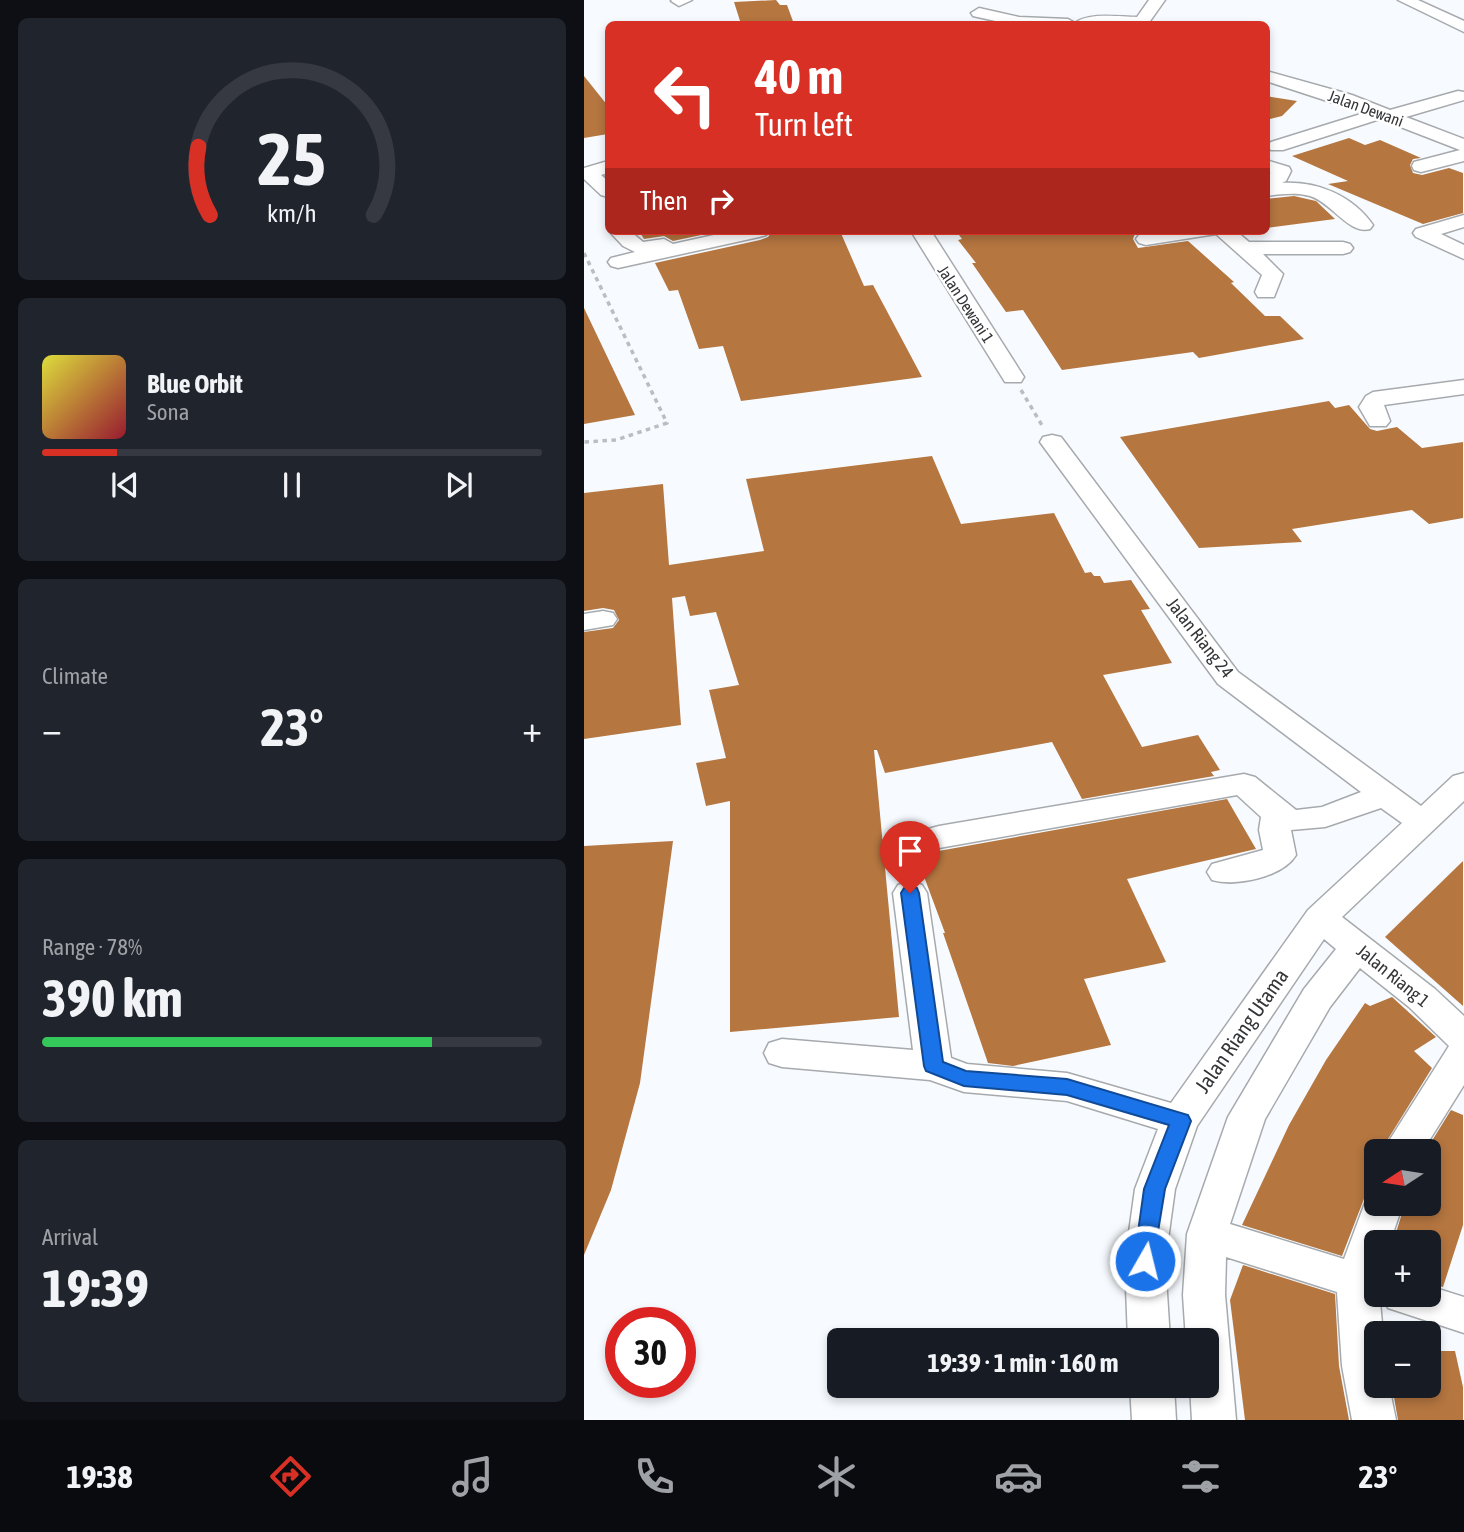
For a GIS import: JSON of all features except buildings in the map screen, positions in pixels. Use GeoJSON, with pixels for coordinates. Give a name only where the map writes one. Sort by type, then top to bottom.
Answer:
{"type":"FeatureCollection","features":[{"type":"Feature","properties":{"kind":"street"},"geometry":{"type":"LineString","coordinates":[[1406,0],[1458,24]]}},
{"type":"Feature","properties":{"kind":"street"},"geometry":{"type":"LineString","coordinates":[[1143,21],[1154,1]]}},
{"type":"Feature","properties":{"kind":"street"},"geometry":{"type":"LineString","coordinates":[[980,19],[1006,21]]}},
{"type":"Feature","properties":{"kind":"street"},"geometry":{"type":"LineString","coordinates":[[1428,27],[1458,24]]}},
{"type":"Feature","properties":{"kind":"street","name":"Jalan Dewani"},"geometry":{"type":"LineString","coordinates":[[1270,77],[1346,99],[1464,146]]}},
{"type":"Feature","properties":{"kind":"street"},"geometry":{"type":"LineString","coordinates":[[1332,78],[1409,108]]}},
{"type":"Feature","properties":{"kind":"street"},"geometry":{"type":"LineString","coordinates":[[1276,146],[1409,108],[1461,98]]}},
{"type":"Feature","properties":{"kind":"street"},"geometry":{"type":"LineString","coordinates":[[1461,98],[1432,114],[1464,128]]}},
{"type":"Feature","properties":{"kind":"street"},"geometry":{"type":"LineString","coordinates":[[1421,166],[1464,155]]}},
{"type":"Feature","properties":{"kind":"street"},"geometry":{"type":"LineString","coordinates":[[605,157],[591,172],[592,177],[605,188]]}},
{"type":"Feature","properties":{"kind":"street"},"geometry":{"type":"LineString","coordinates":[[1270,166],[1282,171],[1279,177],[1270,180]]}},
{"type":"Feature","properties":{"kind":"street"},"geometry":{"type":"LineString","coordinates":[[1270,189],[1311,188],[1332,196],[1363,225]]}},
{"type":"Feature","properties":{"kind":"street"},"geometry":{"type":"LineString","coordinates":[[1464,221],[1423,233],[1464,253]]}},
{"type":"Feature","properties":{"kind":"street"},"geometry":{"type":"LineString","coordinates":[[623,235],[634,247],[640,249],[710,235]]}},
{"type":"Feature","properties":{"kind":"street"},"geometry":{"type":"LineString","coordinates":[[618,262],[741,235]]}},
{"type":"Feature","properties":{"kind":"street","name":"Jalan Dewani 1"},"geometry":{"type":"LineString","coordinates":[[924,235],[1013,377]]}},
{"type":"Feature","properties":{"kind":"street"},"geometry":{"type":"LineString","coordinates":[[1146,239],[1177,235]]}},
{"type":"Feature","properties":{"kind":"street"},"geometry":{"type":"LineString","coordinates":[[1235,236],[1343,248]]}},
{"type":"Feature","properties":{"kind":"street"},"geometry":{"type":"LineString","coordinates":[[1235,236],[1273,274],[1266,292]]}},
{"type":"Feature","properties":{"kind":"street"},"geometry":{"type":"LineString","coordinates":[[1378,421],[1372,407],[1374,401],[1381,397],[1464,387]]}},
{"type":"Feature","properties":{"kind":"street","name":"Jalan Riang 24"},"geometry":{"type":"LineString","coordinates":[[1052,442],[1228,678],[1420,821]]}},
{"type":"Feature","properties":{"kind":"street","name":"Jalan Riang Utama"},"geometry":{"type":"LineString","coordinates":[[1148,1328],[1145,1261],[1151,1213],[1155,1189],[1180,1121],[1320,918],[1420,821],[1464,783]]}},
{"type":"Feature","properties":{"kind":"street"},"geometry":{"type":"LineString","coordinates":[[939,837],[1244,784],[1293,820],[1312,818],[1382,795]]}},
{"type":"Feature","properties":{"kind":"street"},"geometry":{"type":"LineString","coordinates":[[1224,872],[1264,864],[1280,855],[1275,830],[1278,811]]}},
{"type":"Feature","properties":{"kind":"street"},"geometry":{"type":"LineString","coordinates":[[910,893],[933,1066]]}},
{"type":"Feature","properties":{"kind":"street","name":"Jalan Riang 1"},"geometry":{"type":"LineString","coordinates":[[1320,918],[1422,998],[1464,1038]]}},
{"type":"Feature","properties":{"kind":"street"},"geometry":{"type":"LineString","coordinates":[[1213,1420],[1204,1295],[1207,1234],[1247,1117],[1317,999],[1357,947]]}},
{"type":"Feature","properties":{"kind":"street"},"geometry":{"type":"LineString","coordinates":[[1409,1139],[1464,1053]]}},
{"type":"Feature","properties":{"kind":"street"},"geometry":{"type":"LineString","coordinates":[[782,1054],[933,1066],[964,1078],[1067,1087],[1180,1121]]}},
{"type":"Feature","properties":{"kind":"street"},"geometry":{"type":"LineString","coordinates":[[1207,1234],[1364,1283]]}},
{"type":"Feature","properties":{"kind":"street"},"geometry":{"type":"LineString","coordinates":[[1366,1307],[1364,1366],[1374,1420]]}},
{"type":"Feature","properties":{"kind":"street"},"geometry":{"type":"LineString","coordinates":[[1440,1307],[1464,1315]]}},
{"type":"Feature","properties":{"kind":"street"},"geometry":{"type":"LineString","coordinates":[[1153,1398],[1154,1420]]}},
{"type":"Feature","properties":{"kind":"path"},"geometry":{"type":"LineString","coordinates":[[584,253],[667,423],[616,440],[584,442]]}},
{"type":"Feature","properties":{"kind":"path"},"geometry":{"type":"LineString","coordinates":[[1013,377],[1052,442]]}},
{"type":"Feature","properties":{"kind":"route"},"geometry":{"type":"LineString","coordinates":[[910,893],[933,1066],[964,1078],[1067,1087],[1180,1121],[1155,1189],[1145,1261]]}}]}
